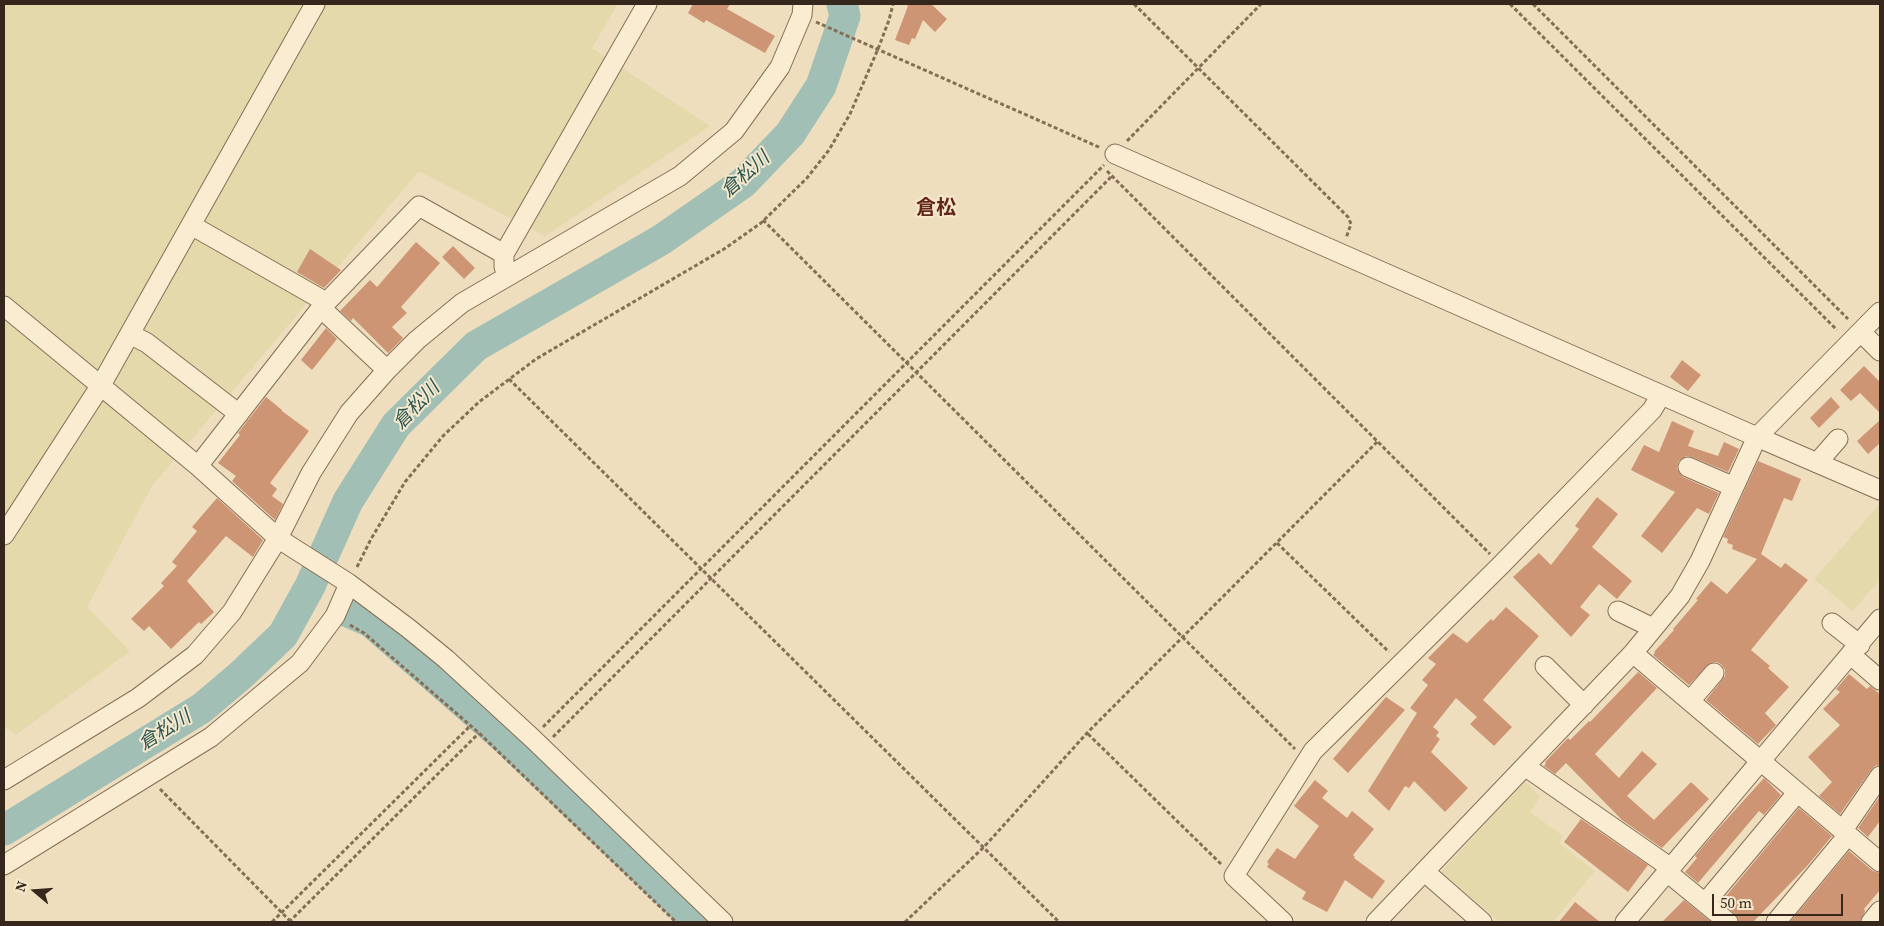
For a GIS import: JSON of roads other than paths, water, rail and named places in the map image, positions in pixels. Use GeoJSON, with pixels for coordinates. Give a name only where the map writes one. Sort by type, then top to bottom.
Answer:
{"type":"FeatureCollection","features":[{"type":"Feature","properties":{"kind":"street"},"geometry":{"type":"LineString","coordinates":[[4,535],[101,385],[316,4]]}},
{"type":"Feature","properties":{"kind":"street"},"geometry":{"type":"LineString","coordinates":[[504,278],[504,254],[647,4]]}},
{"type":"Feature","properties":{"kind":"street"},"geometry":{"type":"LineString","coordinates":[[4,780],[138,698],[194,655],[232,612],[278,539],[311,473],[349,413],[387,370],[418,340],[462,303],[680,176],[734,131],[780,67],[802,15],[807,12]]}},
{"type":"Feature","properties":{"kind":"street"},"geometry":{"type":"LineString","coordinates":[[1109,160],[1339,253],[1880,490]]}},
{"type":"Feature","properties":{"kind":"street"},"geometry":{"type":"LineString","coordinates":[[198,466],[324,305],[419,206],[504,254]]}},
{"type":"Feature","properties":{"kind":"street"},"geometry":{"type":"LineString","coordinates":[[191,225],[324,305],[387,370]]}},
{"type":"Feature","properties":{"kind":"street"},"geometry":{"type":"LineString","coordinates":[[4,306],[198,466],[278,539],[348,584],[408,628],[446,659],[537,743],[723,922]]}},
{"type":"Feature","properties":{"kind":"street"},"geometry":{"type":"LineString","coordinates":[[1376,922],[1584,705],[1632,653],[1680,596],[1700,561],[1757,437],[1869,341],[1880,312]]}},
{"type":"Feature","properties":{"kind":"street"},"geometry":{"type":"LineString","coordinates":[[130,334],[147,343],[239,414]]}},
{"type":"Feature","properties":{"kind":"street"},"geometry":{"type":"LineString","coordinates":[[1283,922],[1234,876],[1313,751],[1501,565],[1652,410],[1661,395]]}},
{"type":"Feature","properties":{"kind":"street"},"geometry":{"type":"LineString","coordinates":[[1817,463],[1838,439]]}},
{"type":"Feature","properties":{"kind":"street"},"geometry":{"type":"LineString","coordinates":[[1688,467],[1734,486]]}},
{"type":"Feature","properties":{"kind":"street"},"geometry":{"type":"LineString","coordinates":[[4,865],[211,737],[300,663],[334,616],[348,584]]}},
{"type":"Feature","properties":{"kind":"street"},"geometry":{"type":"LineString","coordinates":[[1618,611],[1653,628]]}},
{"type":"Feature","properties":{"kind":"street"},"geometry":{"type":"LineString","coordinates":[[1625,922],[1880,619]]}},
{"type":"Feature","properties":{"kind":"street"},"geometry":{"type":"LineString","coordinates":[[1832,623],[1880,680]]}},
{"type":"Feature","properties":{"kind":"street"},"geometry":{"type":"LineString","coordinates":[[1632,653],[1880,862]]}},
{"type":"Feature","properties":{"kind":"street"},"geometry":{"type":"LineString","coordinates":[[1545,666],[1584,705]]}},
{"type":"Feature","properties":{"kind":"street"},"geometry":{"type":"LineString","coordinates":[[1690,701],[1714,673]]}},
{"type":"Feature","properties":{"kind":"street"},"geometry":{"type":"LineString","coordinates":[[1526,767],[1669,870],[1714,915],[1797,792]]}},
{"type":"Feature","properties":{"kind":"street"},"geometry":{"type":"LineString","coordinates":[[1776,922],[1845,832],[1880,776]]}},
{"type":"Feature","properties":{"kind":"street"},"geometry":{"type":"LineString","coordinates":[[1425,872],[1482,922]]}},
{"type":"Feature","properties":{"kind":"street"},"geometry":{"type":"LineString","coordinates":[[1871,922],[1880,911]]}},
{"type":"Feature","properties":{"kind":"waterway","name":"倉松川"},"geometry":{"type":"LineString","coordinates":[[4,830],[202,708],[241,675],[283,635],[310,586],[348,501],[396,425],[476,346],[661,240],[743,183],[790,134],[821,86],[845,16],[842,4]]}},
{"type":"Feature","properties":{"kind":"waterway"},"geometry":{"type":"LineString","coordinates":[[346,611],[371,622],[502,736],[698,922]]}},
{"type":"Feature","properties":{"kind":"district","name":"倉松"},"geometry":{"type":"Point","coordinates":[936,209]}}]}
